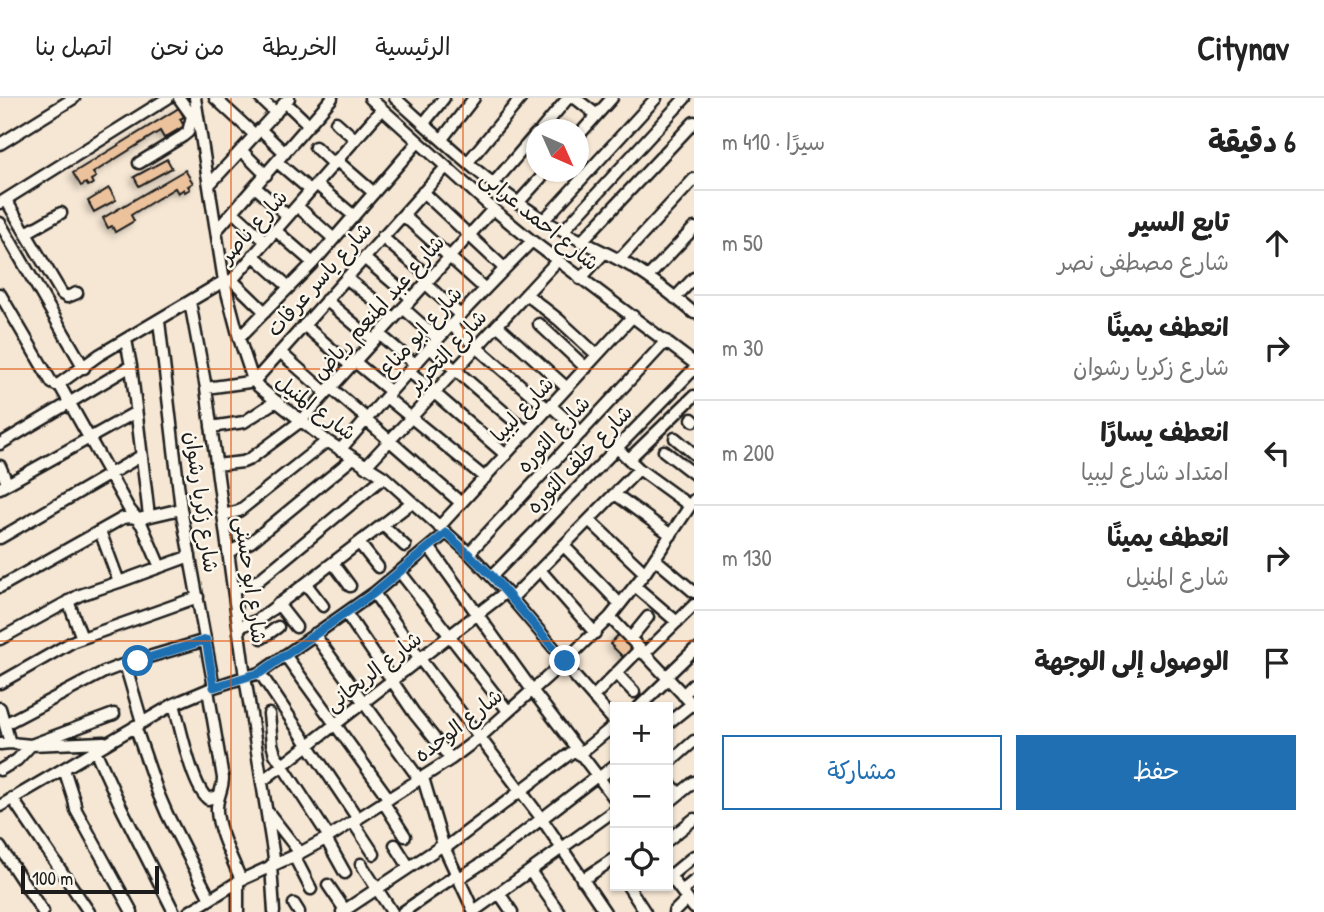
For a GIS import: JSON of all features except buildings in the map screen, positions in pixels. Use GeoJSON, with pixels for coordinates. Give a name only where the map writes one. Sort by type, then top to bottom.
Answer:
{"type":"FeatureCollection","features":[{"type":"Feature","properties":{"kind":"street"},"geometry":{"type":"LineString","coordinates":[[0,144],[74,98]]}},
{"type":"Feature","properties":{"kind":"street"},"geometry":{"type":"LineString","coordinates":[[77,293],[67,297],[62,295],[26,233],[3,201],[168,98]]}},
{"type":"Feature","properties":{"kind":"street"},"geometry":{"type":"LineString","coordinates":[[139,163],[188,132],[192,116],[180,98]]}},
{"type":"Feature","properties":{"kind":"street","name":"شارع المنيل"},"geometry":{"type":"LineString","coordinates":[[195,98],[216,231],[239,338],[253,380],[258,387],[327,441],[384,477],[469,553],[509,595],[610,718]]}},
{"type":"Feature","properties":{"kind":"street"},"geometry":{"type":"LineString","coordinates":[[215,98],[285,152]]}},
{"type":"Feature","properties":{"kind":"street"},"geometry":{"type":"LineString","coordinates":[[260,98],[276,113]]}},
{"type":"Feature","properties":{"kind":"street"},"geometry":{"type":"LineString","coordinates":[[216,231],[332,98]]}},
{"type":"Feature","properties":{"kind":"street","name":"شارع احمد عرابى"},"geometry":{"type":"LineString","coordinates":[[370,98],[532,241],[694,363]]}},
{"type":"Feature","properties":{"kind":"street"},"geometry":{"type":"LineString","coordinates":[[424,123],[444,98]]}},
{"type":"Feature","properties":{"kind":"street"},"geometry":{"type":"LineString","coordinates":[[442,139],[474,98]]}},
{"type":"Feature","properties":{"kind":"street"},"geometry":{"type":"LineString","coordinates":[[468,162],[522,98]]}},
{"type":"Feature","properties":{"kind":"street"},"geometry":{"type":"LineString","coordinates":[[550,119],[568,98]]}},
{"type":"Feature","properties":{"kind":"street"},"geometry":{"type":"LineString","coordinates":[[575,98],[597,115]]}},
{"type":"Feature","properties":{"kind":"street"},"geometry":{"type":"LineString","coordinates":[[589,124],[612,98]]}},
{"type":"Feature","properties":{"kind":"street"},"geometry":{"type":"LineString","coordinates":[[544,220],[656,98]]}},
{"type":"Feature","properties":{"kind":"street"},"geometry":{"type":"LineString","coordinates":[[563,231],[685,98]]}},
{"type":"Feature","properties":{"kind":"street"},"geometry":{"type":"LineString","coordinates":[[209,185],[287,100],[309,124]]}},
{"type":"Feature","properties":{"kind":"street","name":"شارع احمد عرابى"},"geometry":{"type":"LineString","coordinates":[[401,100],[468,162],[519,203],[581,242],[648,277],[694,313]]}},
{"type":"Feature","properties":{"kind":"street","name":"شارع ناصر"},"geometry":{"type":"LineString","coordinates":[[59,384],[99,355],[228,281],[382,109]]}},
{"type":"Feature","properties":{"kind":"street"},"geometry":{"type":"LineString","coordinates":[[336,122],[355,139]]}},
{"type":"Feature","properties":{"kind":"street"},"geometry":{"type":"LineString","coordinates":[[581,242],[694,122]]}},
{"type":"Feature","properties":{"kind":"street"},"geometry":{"type":"LineString","coordinates":[[239,338],[313,263],[418,142]]}},
{"type":"Feature","properties":{"kind":"street"},"geometry":{"type":"LineString","coordinates":[[315,147],[374,193]]}},
{"type":"Feature","properties":{"kind":"street"},"geometry":{"type":"LineString","coordinates":[[494,184],[526,147]]}},
{"type":"Feature","properties":{"kind":"street"},"geometry":{"type":"LineString","coordinates":[[241,150],[265,175]]}},
{"type":"Feature","properties":{"kind":"street"},"geometry":{"type":"LineString","coordinates":[[277,162],[354,216]]}},
{"type":"Feature","properties":{"kind":"street","name":"شارع ياسر عرفات"},"geometry":{"type":"LineString","coordinates":[[253,380],[446,167]]}},
{"type":"Feature","properties":{"kind":"street"},"geometry":{"type":"LineString","coordinates":[[619,260],[694,179]]}},
{"type":"Feature","properties":{"kind":"street"},"geometry":{"type":"LineString","coordinates":[[519,203],[537,182]]}},
{"type":"Feature","properties":{"kind":"street"},"geometry":{"type":"LineString","coordinates":[[255,187],[288,216]]}},
{"type":"Feature","properties":{"kind":"street"},"geometry":{"type":"LineString","coordinates":[[423,192],[504,268]]}},
{"type":"Feature","properties":{"kind":"street"},"geometry":{"type":"LineString","coordinates":[[296,206],[334,239]]}},
{"type":"Feature","properties":{"kind":"street","name":"شارع عبد المنعم رياض"},"geometry":{"type":"LineString","coordinates":[[216,465],[250,459],[301,421],[493,209]]}},
{"type":"Feature","properties":{"kind":"street"},"geometry":{"type":"LineString","coordinates":[[233,212],[265,241]]}},
{"type":"Feature","properties":{"kind":"street"},"geometry":{"type":"LineString","coordinates":[[26,233],[61,213]]}},
{"type":"Feature","properties":{"kind":"street"},"geometry":{"type":"LineString","coordinates":[[402,215],[484,288]]}},
{"type":"Feature","properties":{"kind":"street"},"geometry":{"type":"LineString","coordinates":[[0,223],[84,368]]}},
{"type":"Feature","properties":{"kind":"street"},"geometry":{"type":"LineString","coordinates":[[648,277],[694,228]]}},
{"type":"Feature","properties":{"kind":"street"},"geometry":{"type":"LineString","coordinates":[[275,230],[313,263]]}},
{"type":"Feature","properties":{"kind":"street"},"geometry":{"type":"LineString","coordinates":[[382,237],[460,315]]}},
{"type":"Feature","properties":{"kind":"street","name":"شارع ابو مناع"},"geometry":{"type":"LineString","coordinates":[[340,450],[484,288],[532,241]]}},
{"type":"Feature","properties":{"kind":"street"},"geometry":{"type":"LineString","coordinates":[[580,279],[604,253]]}},
{"type":"Feature","properties":{"kind":"street"},"geometry":{"type":"LineString","coordinates":[[253,255],[289,287]]}},
{"type":"Feature","properties":{"kind":"street"},"geometry":{"type":"LineString","coordinates":[[364,258],[411,298]]}},
{"type":"Feature","properties":{"kind":"street","name":"شارع التحرير"},"geometry":{"type":"LineString","coordinates":[[365,467],[557,261]]}},
{"type":"Feature","properties":{"kind":"street"},"geometry":{"type":"LineString","coordinates":[[346,278],[393,319]]}},
{"type":"Feature","properties":{"kind":"street"},"geometry":{"type":"LineString","coordinates":[[675,298],[694,278]]}},
{"type":"Feature","properties":{"kind":"street"},"geometry":{"type":"LineString","coordinates":[[228,281],[265,312]]}},
{"type":"Feature","properties":{"kind":"street"},"geometry":{"type":"LineString","coordinates":[[0,294],[52,383],[59,384],[130,509],[143,518]]}},
{"type":"Feature","properties":{"kind":"street"},"geometry":{"type":"LineString","coordinates":[[526,294],[597,355]]}},
{"type":"Feature","properties":{"kind":"street"},"geometry":{"type":"LineString","coordinates":[[326,300],[376,337],[412,368],[434,393],[506,455]]}},
{"type":"Feature","properties":{"kind":"street","name":"شارع ابو حسنى"},"geometry":{"type":"LineString","coordinates":[[190,302],[206,388],[272,850],[274,912]]}},
{"type":"Feature","properties":{"kind":"street"},"geometry":{"type":"LineString","coordinates":[[403,308],[438,339]]}},
{"type":"Feature","properties":{"kind":"street","name":"شارع ليبيا"},"geometry":{"type":"LineString","coordinates":[[0,806],[174,704],[260,673],[374,593],[429,547],[461,503],[633,316]]}},
{"type":"Feature","properties":{"kind":"street","name":"شارع زكريا رشوان"},"geometry":{"type":"LineString","coordinates":[[159,321],[181,509],[206,640],[223,778],[223,786],[218,796],[218,821],[239,881]]}},
{"type":"Feature","properties":{"kind":"street"},"geometry":{"type":"LineString","coordinates":[[539,324],[586,368]]}},
{"type":"Feature","properties":{"kind":"street"},"geometry":{"type":"LineString","coordinates":[[304,325],[485,478]]}},
{"type":"Feature","properties":{"kind":"street"},"geometry":{"type":"LineString","coordinates":[[451,325],[581,433]]}},
{"type":"Feature","properties":{"kind":"street"},"geometry":{"type":"LineString","coordinates":[[497,325],[567,388]]}},
{"type":"Feature","properties":{"kind":"street"},"geometry":{"type":"LineString","coordinates":[[126,340],[141,456],[143,518],[145,531],[160,567]]}},
{"type":"Feature","properties":{"kind":"street","name":"شارع الثوره"},"geometry":{"type":"LineString","coordinates":[[469,553],[666,341]]}},
{"type":"Feature","properties":{"kind":"street"},"geometry":{"type":"LineString","coordinates":[[430,348],[527,432]]}},
{"type":"Feature","properties":{"kind":"street"},"geometry":{"type":"LineString","coordinates":[[280,352],[366,419],[461,503]]}},
{"type":"Feature","properties":{"kind":"street"},"geometry":{"type":"LineString","coordinates":[[0,444],[131,366]]}},
{"type":"Feature","properties":{"kind":"street","name":"شارع خلف الثوره"},"geometry":{"type":"LineString","coordinates":[[492,576],[694,369]]}},
{"type":"Feature","properties":{"kind":"street"},"geometry":{"type":"LineString","coordinates":[[206,388],[253,380]]}},
{"type":"Feature","properties":{"kind":"street"},"geometry":{"type":"LineString","coordinates":[[629,459],[694,396]]}},
{"type":"Feature","properties":{"kind":"street"},"geometry":{"type":"LineString","coordinates":[[211,427],[244,422],[276,401]]}},
{"type":"Feature","properties":{"kind":"street"},"geometry":{"type":"LineString","coordinates":[[0,466],[4,486],[136,412]]}},
{"type":"Feature","properties":{"kind":"street"},"geometry":{"type":"LineString","coordinates":[[675,438],[694,454]]}},
{"type":"Feature","properties":{"kind":"street"},"geometry":{"type":"LineString","coordinates":[[223,514],[239,511],[327,441]]}},
{"type":"Feature","properties":{"kind":"street"},"geometry":{"type":"LineString","coordinates":[[617,448],[639,468],[692,503]]}},
{"type":"Feature","properties":{"kind":"street"},"geometry":{"type":"LineString","coordinates":[[664,451],[694,474]]}},
{"type":"Feature","properties":{"kind":"street"},"geometry":{"type":"LineString","coordinates":[[0,538],[141,456]]}},
{"type":"Feature","properties":{"kind":"street"},"geometry":{"type":"LineString","coordinates":[[228,552],[251,542],[352,459]]}},
{"type":"Feature","properties":{"kind":"street","name":"شارع الريحانى"},"geometry":{"type":"LineString","coordinates":[[262,781],[477,615],[509,595],[540,570],[639,468]]}},
{"type":"Feature","properties":{"kind":"street"},"geometry":{"type":"LineString","coordinates":[[234,589],[259,580],[384,477]]}},
{"type":"Feature","properties":{"kind":"street"},"geometry":{"type":"LineString","coordinates":[[615,494],[671,535]]}},
{"type":"Feature","properties":{"kind":"street"},"geometry":{"type":"LineString","coordinates":[[239,627],[258,620],[411,503]]}},
{"type":"Feature","properties":{"kind":"street","name":"شارع الوحده"},"geometry":{"type":"LineString","coordinates":[[193,911],[239,881],[327,838],[421,779],[480,737],[610,617],[645,573],[692,503]]}},
{"type":"Feature","properties":{"kind":"street"},"geometry":{"type":"LineString","coordinates":[[0,587],[123,518],[143,518],[181,509]]}},
{"type":"Feature","properties":{"kind":"street"},"geometry":{"type":"LineString","coordinates":[[589,520],[645,573]]}},
{"type":"Feature","properties":{"kind":"street"},"geometry":{"type":"LineString","coordinates":[[383,525],[405,546]]}},
{"type":"Feature","properties":{"kind":"street"},"geometry":{"type":"LineString","coordinates":[[100,531],[119,582]]}},
{"type":"Feature","properties":{"kind":"street"},"geometry":{"type":"LineString","coordinates":[[359,543],[378,567]]}},
{"type":"Feature","properties":{"kind":"street"},"geometry":{"type":"LineString","coordinates":[[564,546],[621,604]]}},
{"type":"Feature","properties":{"kind":"street"},"geometry":{"type":"LineString","coordinates":[[429,547],[610,793]]}},
{"type":"Feature","properties":{"kind":"street"},"geometry":{"type":"LineString","coordinates":[[0,639],[68,601],[190,555]]}},
{"type":"Feature","properties":{"kind":"street"},"geometry":{"type":"LineString","coordinates":[[655,559],[694,592]]}},
{"type":"Feature","properties":{"kind":"street"},"geometry":{"type":"LineString","coordinates":[[333,564],[350,586]]}},
{"type":"Feature","properties":{"kind":"street"},"geometry":{"type":"LineString","coordinates":[[540,570],[595,632]]}},
{"type":"Feature","properties":{"kind":"street"},"geometry":{"type":"LineString","coordinates":[[400,572],[508,711]]}},
{"type":"Feature","properties":{"kind":"street"},"geometry":{"type":"LineString","coordinates":[[306,584],[324,606]]}},
{"type":"Feature","properties":{"kind":"street"},"geometry":{"type":"LineString","coordinates":[[635,586],[677,622]]}},
{"type":"Feature","properties":{"kind":"street"},"geometry":{"type":"LineString","coordinates":[[374,593],[420,659],[542,819],[605,912]]}},
{"type":"Feature","properties":{"kind":"street"},"geometry":{"type":"LineString","coordinates":[[0,683],[82,638],[198,597]]}},
{"type":"Feature","properties":{"kind":"street"},"geometry":{"type":"LineString","coordinates":[[68,601],[82,638]]}},
{"type":"Feature","properties":{"kind":"street"},"geometry":{"type":"LineString","coordinates":[[278,604],[296,627]]}},
{"type":"Feature","properties":{"kind":"street"},"geometry":{"type":"LineString","coordinates":[[593,697],[616,673],[694,605]]}},
{"type":"Feature","properties":{"kind":"street"},"geometry":{"type":"LineString","coordinates":[[346,613],[414,713],[451,759]]}},
{"type":"Feature","properties":{"kind":"street"},"geometry":{"type":"LineString","coordinates":[[610,617],[693,705],[673,719]]}},
{"type":"Feature","properties":{"kind":"street"},"geometry":{"type":"LineString","coordinates":[[630,639],[648,617]]}},
{"type":"Feature","properties":{"kind":"street"},"geometry":{"type":"LineString","coordinates":[[258,620],[262,638],[278,627]]}},
{"type":"Feature","properties":{"kind":"street"},"geometry":{"type":"LineString","coordinates":[[314,634],[421,779],[444,847],[473,911],[610,814]]}},
{"type":"Feature","properties":{"kind":"street"},"geometry":{"type":"LineString","coordinates":[[5,724],[104,672],[206,640]]}},
{"type":"Feature","properties":{"kind":"street"},"geometry":{"type":"LineString","coordinates":[[644,702],[694,650]]}},
{"type":"Feature","properties":{"kind":"street"},"geometry":{"type":"LineString","coordinates":[[285,655],[336,724],[386,801],[405,836]]}},
{"type":"Feature","properties":{"kind":"street"},"geometry":{"type":"LineString","coordinates":[[124,664],[158,793],[210,899]]}},
{"type":"Feature","properties":{"kind":"street"},"geometry":{"type":"LineString","coordinates":[[260,673],[356,820],[374,854]]}},
{"type":"Feature","properties":{"kind":"street"},"geometry":{"type":"LineString","coordinates":[[616,673],[634,692]]}},
{"type":"Feature","properties":{"kind":"street"},"geometry":{"type":"LineString","coordinates":[[683,695],[694,684]]}},
{"type":"Feature","properties":{"kind":"street"},"geometry":{"type":"LineString","coordinates":[[174,704],[202,793],[208,799],[218,796]]}},
{"type":"Feature","properties":{"kind":"street"},"geometry":{"type":"LineString","coordinates":[[0,708],[5,724],[5,743],[31,745],[108,742]]}},
{"type":"Feature","properties":{"kind":"street"},"geometry":{"type":"LineString","coordinates":[[0,770],[16,760],[31,745],[114,714]]}},
{"type":"Feature","properties":{"kind":"street"},"geometry":{"type":"LineString","coordinates":[[269,714],[275,754],[327,838],[345,873]]}},
{"type":"Feature","properties":{"kind":"street"},"geometry":{"type":"LineString","coordinates":[[328,885],[344,911],[444,847],[610,728]]}},
{"type":"Feature","properties":{"kind":"street"},"geometry":{"type":"LineString","coordinates":[[673,760],[694,741]]}},
{"type":"Feature","properties":{"kind":"street"},"geometry":{"type":"LineString","coordinates":[[95,750],[174,912]]}},
{"type":"Feature","properties":{"kind":"street"},"geometry":{"type":"LineString","coordinates":[[64,769],[76,810],[132,912]]}},
{"type":"Feature","properties":{"kind":"street"},"geometry":{"type":"LineString","coordinates":[[403,912],[496,854],[610,769]]}},
{"type":"Feature","properties":{"kind":"street"},"geometry":{"type":"LineString","coordinates":[[673,799],[694,782]]}},
{"type":"Feature","properties":{"kind":"street"},"geometry":{"type":"LineString","coordinates":[[673,787],[679,794]]}},
{"type":"Feature","properties":{"kind":"street"},"geometry":{"type":"LineString","coordinates":[[12,798],[89,912]]}},
{"type":"Feature","properties":{"kind":"street"},"geometry":{"type":"LineString","coordinates":[[266,811],[289,838],[311,890]]}},
{"type":"Feature","properties":{"kind":"street"},"geometry":{"type":"LineString","coordinates":[[673,836],[694,819]]}},
{"type":"Feature","properties":{"kind":"street"},"geometry":{"type":"LineString","coordinates":[[272,850],[289,838]]}},
{"type":"Feature","properties":{"kind":"street"},"geometry":{"type":"LineString","coordinates":[[395,845],[410,867]]}},
{"type":"Feature","properties":{"kind":"street"},"geometry":{"type":"LineString","coordinates":[[0,846],[43,912]]}},
{"type":"Feature","properties":{"kind":"street"},"geometry":{"type":"LineString","coordinates":[[673,871],[694,856]]}},
{"type":"Feature","properties":{"kind":"street"},"geometry":{"type":"LineString","coordinates":[[361,864],[392,912]]}},
{"type":"Feature","properties":{"kind":"street"},"geometry":{"type":"LineString","coordinates":[[582,880],[610,864]]}},
{"type":"Feature","properties":{"kind":"street"},"geometry":{"type":"LineString","coordinates":[[530,871],[559,912]]}},
{"type":"Feature","properties":{"kind":"street"},"geometry":{"type":"LineString","coordinates":[[673,879],[688,900]]}},
{"type":"Feature","properties":{"kind":"street"},"geometry":{"type":"LineString","coordinates":[[238,912],[239,881]]}},
{"type":"Feature","properties":{"kind":"street"},"geometry":{"type":"LineString","coordinates":[[674,912],[688,900],[694,881]]}},
{"type":"Feature","properties":{"kind":"street"},"geometry":{"type":"LineString","coordinates":[[631,891],[645,912]]}},
{"type":"Feature","properties":{"kind":"street"},"geometry":{"type":"LineString","coordinates":[[499,893],[512,912]]}},
{"type":"Feature","properties":{"kind":"route"},"geometry":{"type":"LineString","coordinates":[[138,661],[206,640],[214,687],[253,676],[374,593],[446,533],[492,576],[565,661]]}}]}
